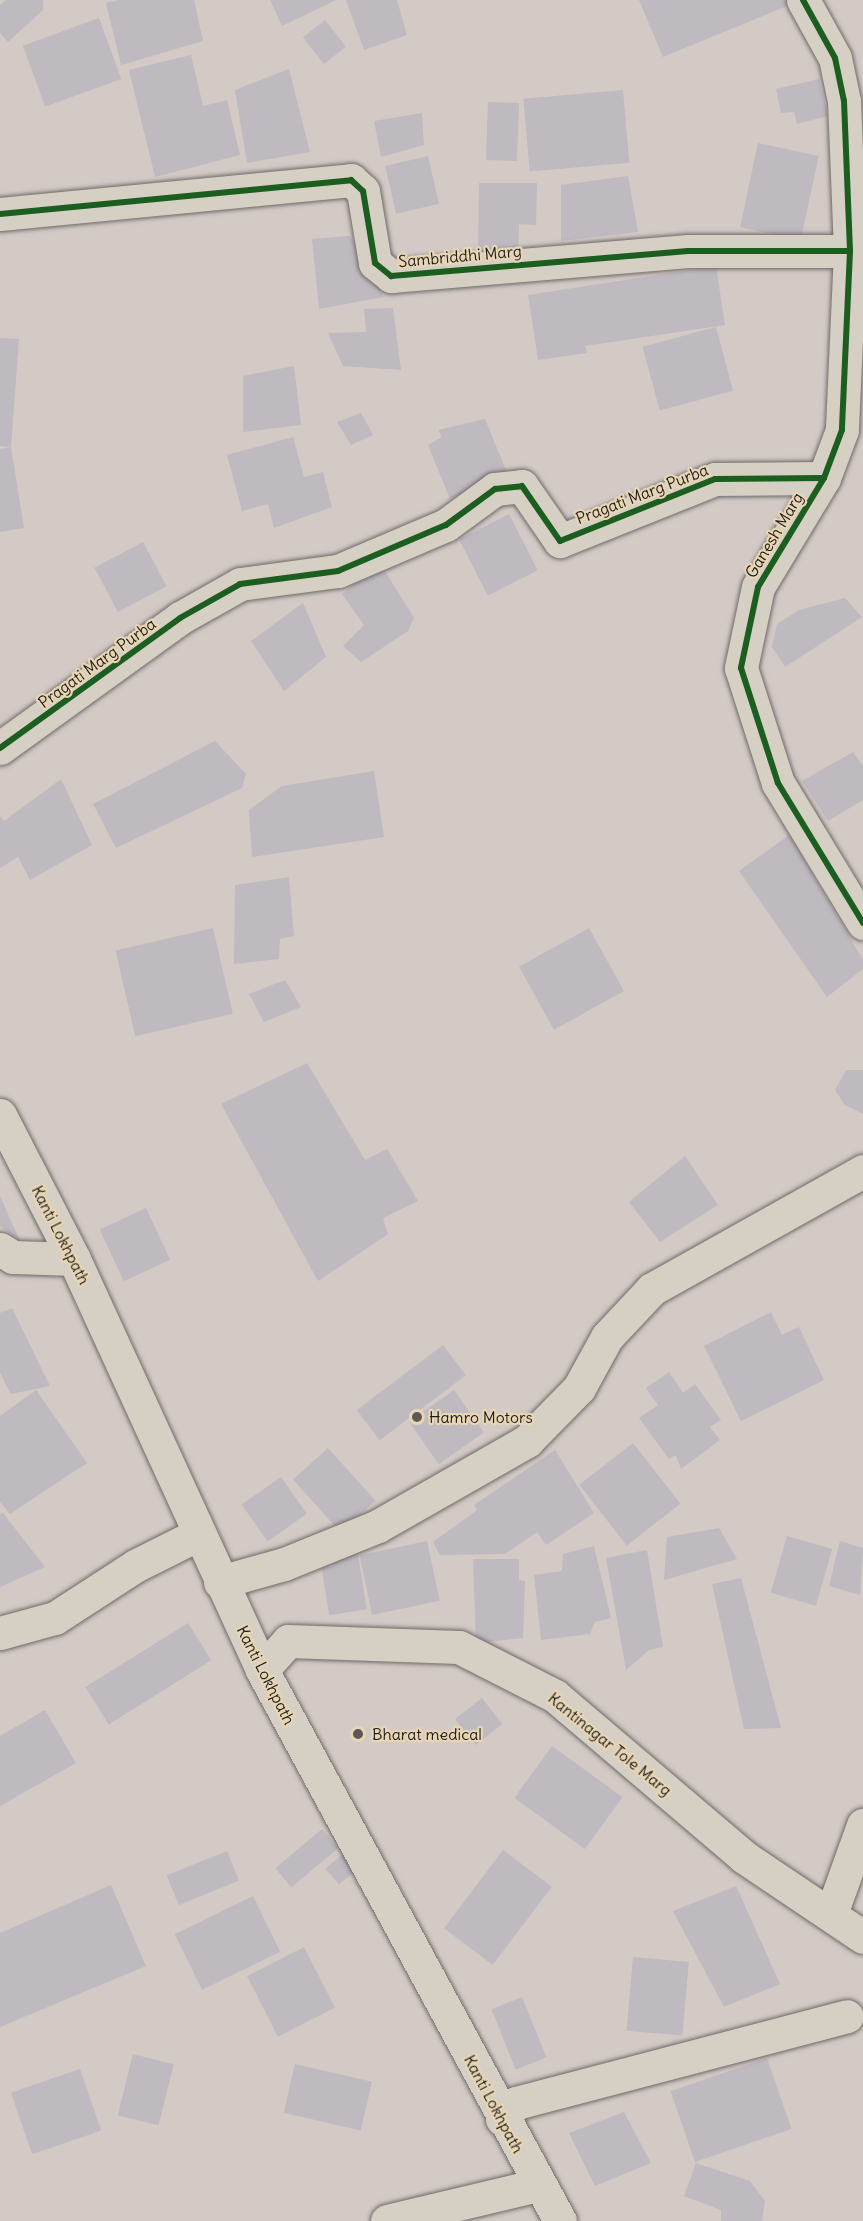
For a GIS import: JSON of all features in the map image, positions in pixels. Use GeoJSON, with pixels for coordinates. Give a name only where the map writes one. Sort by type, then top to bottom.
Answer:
{"type":"FeatureCollection","features":[{"type":"Feature","properties":{"kind":"street","name":"Ganesh Marg"},"geometry":{"type":"LineString","coordinates":[[803,0],[835,58],[844,101],[850,251],[842,430],[824,478],[758,587],[741,668],[778,783],[863,923]]}},
{"type":"Feature","properties":{"kind":"street","name":"Sambriddhi Marg"},"geometry":{"type":"LineString","coordinates":[[0,214],[351,180],[363,191],[375,263],[391,276],[688,251],[850,251]]}},
{"type":"Feature","properties":{"kind":"street","name":"Pragati Marg Purba"},"geometry":{"type":"LineString","coordinates":[[0,748],[180,618],[240,584],[338,571],[446,525],[495,489],[522,486],[560,541],[715,479],[824,478]]}},
{"type":"Feature","properties":{"kind":"street","name":"Kanti Lokhpath"},"geometry":{"type":"LineString","coordinates":[[0,1115],[74,1259],[197,1535],[262,1670],[502,2119],[560,2221]]}},
{"type":"Feature","properties":{"kind":"street"},"geometry":{"type":"LineString","coordinates":[[220,1582],[284,1564],[378,1526],[526,1441],[579,1388],[608,1337],[652,1289],[863,1171]]}},
{"type":"Feature","properties":{"kind":"street"},"geometry":{"type":"LineString","coordinates":[[0,1249],[13,1257],[74,1259]]}},
{"type":"Feature","properties":{"kind":"street"},"geometry":{"type":"LineString","coordinates":[[0,1633],[55,1618],[197,1535]]}},
{"type":"Feature","properties":{"kind":"street","name":"Kantinagar Tole Marg"},"geometry":{"type":"LineString","coordinates":[[262,1670],[288,1641],[459,1647],[555,1696],[744,1857],[863,1937]]}},
{"type":"Feature","properties":{"kind":"street"},"geometry":{"type":"LineString","coordinates":[[831,1914],[863,1825]]}},
{"type":"Feature","properties":{"kind":"street"},"geometry":{"type":"LineString","coordinates":[[502,2119],[516,2103],[847,2016]]}},
{"type":"Feature","properties":{"kind":"street"},"geometry":{"type":"LineString","coordinates":[[387,2221],[538,2185]]}},
{"type":"Feature","properties":{"kind":"building"},"geometry":{"type":"Polygon","coordinates":[[[6,0],[43,0],[43,10],[8,42],[0,33],[0,5],[6,0]]]}},
{"type":"Feature","properties":{"kind":"building"},"geometry":{"type":"Polygon","coordinates":[[[118,0],[194,0],[203,41],[121,65],[106,3],[118,0]]]}},
{"type":"Feature","properties":{"kind":"building"},"geometry":{"type":"Polygon","coordinates":[[[270,0],[336,0],[282,26],[270,0]]]}},
{"type":"Feature","properties":{"kind":"building"},"geometry":{"type":"Polygon","coordinates":[[[346,0],[397,0],[407,35],[364,50],[346,0]]]}},
{"type":"Feature","properties":{"kind":"building"},"geometry":{"type":"Polygon","coordinates":[[[639,0],[785,0],[787,6],[663,57],[639,0]]]}},
{"type":"Feature","properties":{"kind":"building"},"geometry":{"type":"Polygon","coordinates":[[[99,18],[121,79],[45,107],[23,46],[99,18]]]}},
{"type":"Feature","properties":{"kind":"building"},"geometry":{"type":"Polygon","coordinates":[[[325,20],[346,47],[324,64],[303,37],[325,20]]]}},
{"type":"Feature","properties":{"kind":"building"},"geometry":{"type":"Polygon","coordinates":[[[191,55],[203,106],[227,100],[240,155],[155,177],[129,70],[191,55]]]}},
{"type":"Feature","properties":{"kind":"building"},"geometry":{"type":"Polygon","coordinates":[[[289,69],[310,152],[247,163],[235,90],[289,69]]]}},
{"type":"Feature","properties":{"kind":"building"},"geometry":{"type":"Polygon","coordinates":[[[819,79],[828,116],[797,124],[794,112],[781,113],[776,89],[819,79]]]}},
{"type":"Feature","properties":{"kind":"building"},"geometry":{"type":"Polygon","coordinates":[[[623,90],[629,163],[530,171],[523,99],[623,90]]]}},
{"type":"Feature","properties":{"kind":"building"},"geometry":{"type":"Polygon","coordinates":[[[488,102],[519,103],[517,161],[486,160],[488,102]]]}},
{"type":"Feature","properties":{"kind":"building"},"geometry":{"type":"Polygon","coordinates":[[[422,113],[424,145],[381,157],[374,121],[422,113]]]}},
{"type":"Feature","properties":{"kind":"building"},"geometry":{"type":"Polygon","coordinates":[[[758,143],[819,156],[801,240],[740,227],[758,143]]]}},
{"type":"Feature","properties":{"kind":"building"},"geometry":{"type":"Polygon","coordinates":[[[428,156],[439,204],[396,214],[385,166],[428,156]]]}},
{"type":"Feature","properties":{"kind":"building"},"geometry":{"type":"Polygon","coordinates":[[[628,176],[638,232],[561,241],[561,185],[628,176]]]}},
{"type":"Feature","properties":{"kind":"building"},"geometry":{"type":"Polygon","coordinates":[[[479,183],[537,183],[536,225],[519,224],[518,253],[478,253],[479,183]]]}},
{"type":"Feature","properties":{"kind":"building"},"geometry":{"type":"Polygon","coordinates":[[[350,236],[384,297],[319,309],[312,239],[350,236]]]}},
{"type":"Feature","properties":{"kind":"building"},"geometry":{"type":"Polygon","coordinates":[[[716,266],[725,325],[585,346],[587,353],[538,360],[528,295],[716,266]]]}},
{"type":"Feature","properties":{"kind":"building"},"geometry":{"type":"Polygon","coordinates":[[[393,308],[401,370],[343,366],[328,333],[366,332],[364,309],[393,308]]]}},
{"type":"Feature","properties":{"kind":"building"},"geometry":{"type":"Polygon","coordinates":[[[716,327],[733,391],[660,410],[643,347],[716,327]]]}},
{"type":"Feature","properties":{"kind":"building"},"geometry":{"type":"Polygon","coordinates":[[[0,338],[19,339],[11,447],[0,446],[0,338]]]}},
{"type":"Feature","properties":{"kind":"building"},"geometry":{"type":"Polygon","coordinates":[[[294,366],[301,425],[243,432],[243,376],[294,366]]]}},
{"type":"Feature","properties":{"kind":"building"},"geometry":{"type":"Polygon","coordinates":[[[361,413],[373,435],[351,445],[337,422],[361,413]]]}},
{"type":"Feature","properties":{"kind":"building"},"geometry":{"type":"Polygon","coordinates":[[[485,419],[508,475],[450,499],[428,445],[442,437],[438,430],[485,419]]]}},
{"type":"Feature","properties":{"kind":"building"},"geometry":{"type":"Polygon","coordinates":[[[293,437],[304,477],[323,472],[332,507],[274,528],[268,504],[242,511],[227,455],[293,437]]]}},
{"type":"Feature","properties":{"kind":"building"},"geometry":{"type":"Polygon","coordinates":[[[11,447],[24,528],[0,532],[0,449],[11,447]]]}},
{"type":"Feature","properties":{"kind":"building"},"geometry":{"type":"Polygon","coordinates":[[[509,514],[538,570],[488,596],[459,539],[509,514]]]}},
{"type":"Feature","properties":{"kind":"building"},"geometry":{"type":"Polygon","coordinates":[[[143,542],[166,586],[118,612],[94,568],[143,542]]]}},
{"type":"Feature","properties":{"kind":"building"},"geometry":{"type":"Polygon","coordinates":[[[380,563],[414,618],[408,631],[361,662],[343,646],[364,625],[342,594],[380,563]]]}},
{"type":"Feature","properties":{"kind":"building"},"geometry":{"type":"Polygon","coordinates":[[[845,598],[862,617],[785,667],[772,647],[777,624],[799,610],[845,598]]]}},
{"type":"Feature","properties":{"kind":"building"},"geometry":{"type":"Polygon","coordinates":[[[303,603],[326,657],[284,691],[251,641],[303,603]]]}},
{"type":"Feature","properties":{"kind":"building"},"geometry":{"type":"Polygon","coordinates":[[[215,741],[246,774],[242,788],[116,848],[93,804],[215,741]]]}},
{"type":"Feature","properties":{"kind":"building"},"geometry":{"type":"Polygon","coordinates":[[[853,752],[863,766],[863,800],[828,821],[802,781],[853,752]]]}},
{"type":"Feature","properties":{"kind":"building"},"geometry":{"type":"Polygon","coordinates":[[[374,771],[384,837],[252,857],[249,810],[282,786],[374,771]]]}},
{"type":"Feature","properties":{"kind":"building"},"geometry":{"type":"Polygon","coordinates":[[[61,779],[92,845],[30,880],[18,857],[0,868],[0,816],[4,821],[61,779]]]}},
{"type":"Feature","properties":{"kind":"building"},"geometry":{"type":"Polygon","coordinates":[[[789,835],[863,960],[863,969],[827,997],[739,871],[789,835]]]}},
{"type":"Feature","properties":{"kind":"building"},"geometry":{"type":"Polygon","coordinates":[[[289,877],[294,936],[280,939],[279,959],[234,964],[235,885],[289,877]]]}},
{"type":"Feature","properties":{"kind":"building"},"geometry":{"type":"Polygon","coordinates":[[[213,928],[233,1014],[135,1036],[116,950],[213,928]]]}},
{"type":"Feature","properties":{"kind":"building"},"geometry":{"type":"Polygon","coordinates":[[[589,928],[624,991],[554,1030],[519,967],[589,928]]]}},
{"type":"Feature","properties":{"kind":"building"},"geometry":{"type":"Polygon","coordinates":[[[285,980],[301,1007],[264,1022],[249,994],[285,980]]]}},
{"type":"Feature","properties":{"kind":"building"},"geometry":{"type":"Polygon","coordinates":[[[307,1063],[365,1160],[387,1149],[418,1201],[383,1218],[388,1234],[318,1281],[221,1104],[307,1063]]]}},
{"type":"Feature","properties":{"kind":"building"},"geometry":{"type":"Polygon","coordinates":[[[846,1070],[863,1070],[863,1114],[845,1105],[835,1090],[846,1070]]]}},
{"type":"Feature","properties":{"kind":"building"},"geometry":{"type":"Polygon","coordinates":[[[685,1156],[718,1205],[660,1242],[629,1202],[685,1156]]]}},
{"type":"Feature","properties":{"kind":"building"},"geometry":{"type":"Polygon","coordinates":[[[0,1196],[20,1241],[0,1226],[0,1196]]]}},
{"type":"Feature","properties":{"kind":"building"},"geometry":{"type":"Polygon","coordinates":[[[146,1208],[170,1260],[124,1281],[100,1230],[146,1208]]]}},
{"type":"Feature","properties":{"kind":"building"},"geometry":{"type":"Polygon","coordinates":[[[12,1308],[50,1386],[11,1394],[0,1373],[0,1313],[12,1308]]]}},
{"type":"Feature","properties":{"kind":"building"},"geometry":{"type":"Polygon","coordinates":[[[771,1312],[782,1335],[799,1327],[824,1380],[741,1421],[704,1346],[771,1312]]]}},
{"type":"Feature","properties":{"kind":"building"},"geometry":{"type":"Polygon","coordinates":[[[443,1345],[466,1375],[380,1440],[357,1410],[443,1345]]]}},
{"type":"Feature","properties":{"kind":"building"},"geometry":{"type":"Polygon","coordinates":[[[669,1372],[683,1393],[695,1384],[721,1420],[710,1427],[720,1440],[681,1469],[676,1455],[669,1459],[639,1418],[658,1405],[646,1388],[669,1372]]]}},
{"type":"Feature","properties":{"kind":"building"},"geometry":{"type":"Polygon","coordinates":[[[36,1390],[87,1463],[10,1514],[0,1502],[0,1416],[36,1390]]]}},
{"type":"Feature","properties":{"kind":"building"},"geometry":{"type":"Polygon","coordinates":[[[454,1390],[484,1433],[439,1464],[409,1422],[454,1390]]]}},
{"type":"Feature","properties":{"kind":"building"},"geometry":{"type":"Polygon","coordinates":[[[633,1443],[680,1504],[627,1546],[579,1485],[633,1443]]]}},
{"type":"Feature","properties":{"kind":"building"},"geometry":{"type":"Polygon","coordinates":[[[328,1448],[376,1501],[341,1532],[293,1479],[328,1448]]]}},
{"type":"Feature","properties":{"kind":"building"},"geometry":{"type":"Polygon","coordinates":[[[555,1450],[594,1513],[546,1545],[537,1532],[505,1554],[440,1555],[433,1542],[477,1510],[474,1505],[555,1450]]]}},
{"type":"Feature","properties":{"kind":"building"},"geometry":{"type":"Polygon","coordinates":[[[281,1477],[307,1514],[267,1541],[242,1505],[281,1477]]]}},
{"type":"Feature","properties":{"kind":"building"},"geometry":{"type":"Polygon","coordinates":[[[3,1513],[45,1567],[0,1587],[0,1514],[3,1513]]]}},
{"type":"Feature","properties":{"kind":"building"},"geometry":{"type":"Polygon","coordinates":[[[719,1528],[737,1559],[664,1580],[667,1537],[719,1528]]]}},
{"type":"Feature","properties":{"kind":"building"},"geometry":{"type":"Polygon","coordinates":[[[787,1536],[832,1549],[816,1606],[771,1593],[787,1536]]]}},
{"type":"Feature","properties":{"kind":"building"},"geometry":{"type":"Polygon","coordinates":[[[427,1541],[440,1601],[372,1615],[360,1555],[427,1541]]]}},
{"type":"Feature","properties":{"kind":"building"},"geometry":{"type":"Polygon","coordinates":[[[840,1541],[863,1548],[860,1595],[829,1586],[840,1541]]]}},
{"type":"Feature","properties":{"kind":"building"},"geometry":{"type":"Polygon","coordinates":[[[594,1546],[611,1618],[595,1622],[590,1634],[541,1640],[534,1575],[562,1571],[563,1554],[594,1546]]]}},
{"type":"Feature","properties":{"kind":"building"},"geometry":{"type":"Polygon","coordinates":[[[647,1550],[663,1647],[649,1650],[626,1670],[606,1558],[647,1550]]]}},
{"type":"Feature","properties":{"kind":"building"},"geometry":{"type":"Polygon","coordinates":[[[358,1554],[367,1609],[329,1615],[320,1560],[358,1554]]]}},
{"type":"Feature","properties":{"kind":"building"},"geometry":{"type":"Polygon","coordinates":[[[473,1559],[519,1559],[519,1580],[525,1581],[523,1638],[476,1643],[473,1559]]]}},
{"type":"Feature","properties":{"kind":"building"},"geometry":{"type":"Polygon","coordinates":[[[741,1578],[781,1728],[744,1729],[712,1584],[741,1578]]]}},
{"type":"Feature","properties":{"kind":"building"},"geometry":{"type":"Polygon","coordinates":[[[188,1623],[211,1660],[109,1724],[85,1687],[188,1623]]]}},
{"type":"Feature","properties":{"kind":"building"},"geometry":{"type":"Polygon","coordinates":[[[482,1698],[502,1724],[476,1745],[455,1719],[482,1698]]]}},
{"type":"Feature","properties":{"kind":"building"},"geometry":{"type":"Polygon","coordinates":[[[45,1710],[76,1763],[0,1806],[0,1736],[45,1710]]]}},
{"type":"Feature","properties":{"kind":"building"},"geometry":{"type":"Polygon","coordinates":[[[552,1746],[622,1797],[585,1849],[514,1798],[552,1746]]]}},
{"type":"Feature","properties":{"kind":"building"},"geometry":{"type":"Polygon","coordinates":[[[322,1829],[338,1848],[291,1887],[275,1868],[322,1829]]]}},
{"type":"Feature","properties":{"kind":"building"},"geometry":{"type":"Polygon","coordinates":[[[348,1850],[361,1866],[339,1885],[325,1868],[348,1850]]]}},
{"type":"Feature","properties":{"kind":"building"},"geometry":{"type":"Polygon","coordinates":[[[503,1850],[552,1887],[493,1965],[444,1928],[503,1850]]]}},
{"type":"Feature","properties":{"kind":"building"},"geometry":{"type":"Polygon","coordinates":[[[227,1851],[239,1881],[179,1905],[167,1875],[227,1851]]]}},
{"type":"Feature","properties":{"kind":"building"},"geometry":{"type":"Polygon","coordinates":[[[111,1885],[146,1966],[0,2027],[0,1933],[111,1885]]]}},
{"type":"Feature","properties":{"kind":"building"},"geometry":{"type":"Polygon","coordinates":[[[736,1886],[780,1984],[724,2007],[673,1911],[736,1886]]]}},
{"type":"Feature","properties":{"kind":"building"},"geometry":{"type":"Polygon","coordinates":[[[253,1896],[280,1952],[202,1990],[175,1934],[253,1896]]]}},
{"type":"Feature","properties":{"kind":"building"},"geometry":{"type":"Polygon","coordinates":[[[304,1947],[335,2008],[278,2037],[247,1976],[304,1947]]]}},
{"type":"Feature","properties":{"kind":"building"},"geometry":{"type":"Polygon","coordinates":[[[633,1957],[689,1962],[682,2036],[627,2031],[633,1957]]]}},
{"type":"Feature","properties":{"kind":"building"},"geometry":{"type":"Polygon","coordinates":[[[522,1997],[546,2057],[516,2070],[491,2009],[522,1997]]]}},
{"type":"Feature","properties":{"kind":"building"},"geometry":{"type":"Polygon","coordinates":[[[133,2054],[174,2064],[159,2125],[118,2115],[133,2054]]]}},
{"type":"Feature","properties":{"kind":"building"},"geometry":{"type":"Polygon","coordinates":[[[767,2058],[791,2129],[695,2162],[671,2091],[767,2058]]]}},
{"type":"Feature","properties":{"kind":"building"},"geometry":{"type":"Polygon","coordinates":[[[295,2064],[372,2082],[361,2130],[284,2113],[295,2064]]]}},
{"type":"Feature","properties":{"kind":"building"},"geometry":{"type":"Polygon","coordinates":[[[80,2069],[101,2130],[32,2154],[11,2093],[80,2069]]]}},
{"type":"Feature","properties":{"kind":"building"},"geometry":{"type":"Polygon","coordinates":[[[624,2112],[651,2163],[595,2186],[569,2133],[624,2112]]]}},
{"type":"Feature","properties":{"kind":"building"},"geometry":{"type":"Polygon","coordinates":[[[696,2163],[750,2181],[765,2201],[762,2221],[721,2221],[721,2210],[684,2196],[696,2163]]]}},
{"type":"Feature","properties":{"kind":"cycle path"},"geometry":{"type":"LineString","coordinates":[[803,0],[835,58],[844,101],[850,251],[842,430],[824,478],[758,587],[741,668],[778,783],[863,923]]}},
{"type":"Feature","properties":{"kind":"cycle path"},"geometry":{"type":"LineString","coordinates":[[0,214],[351,180],[363,191],[375,263],[391,276],[688,251],[850,251]]}},
{"type":"Feature","properties":{"kind":"cycle path"},"geometry":{"type":"LineString","coordinates":[[0,748],[180,618],[240,584],[338,571],[446,525],[495,489],[522,486],[560,541],[715,479],[824,478]]}},
{"type":"Feature","properties":{"kind":"place","name":"Hamro Motors"},"geometry":{"type":"Point","coordinates":[417,1417]}},
{"type":"Feature","properties":{"kind":"place","name":"Bharat medical"},"geometry":{"type":"Point","coordinates":[358,1734]}}]}
